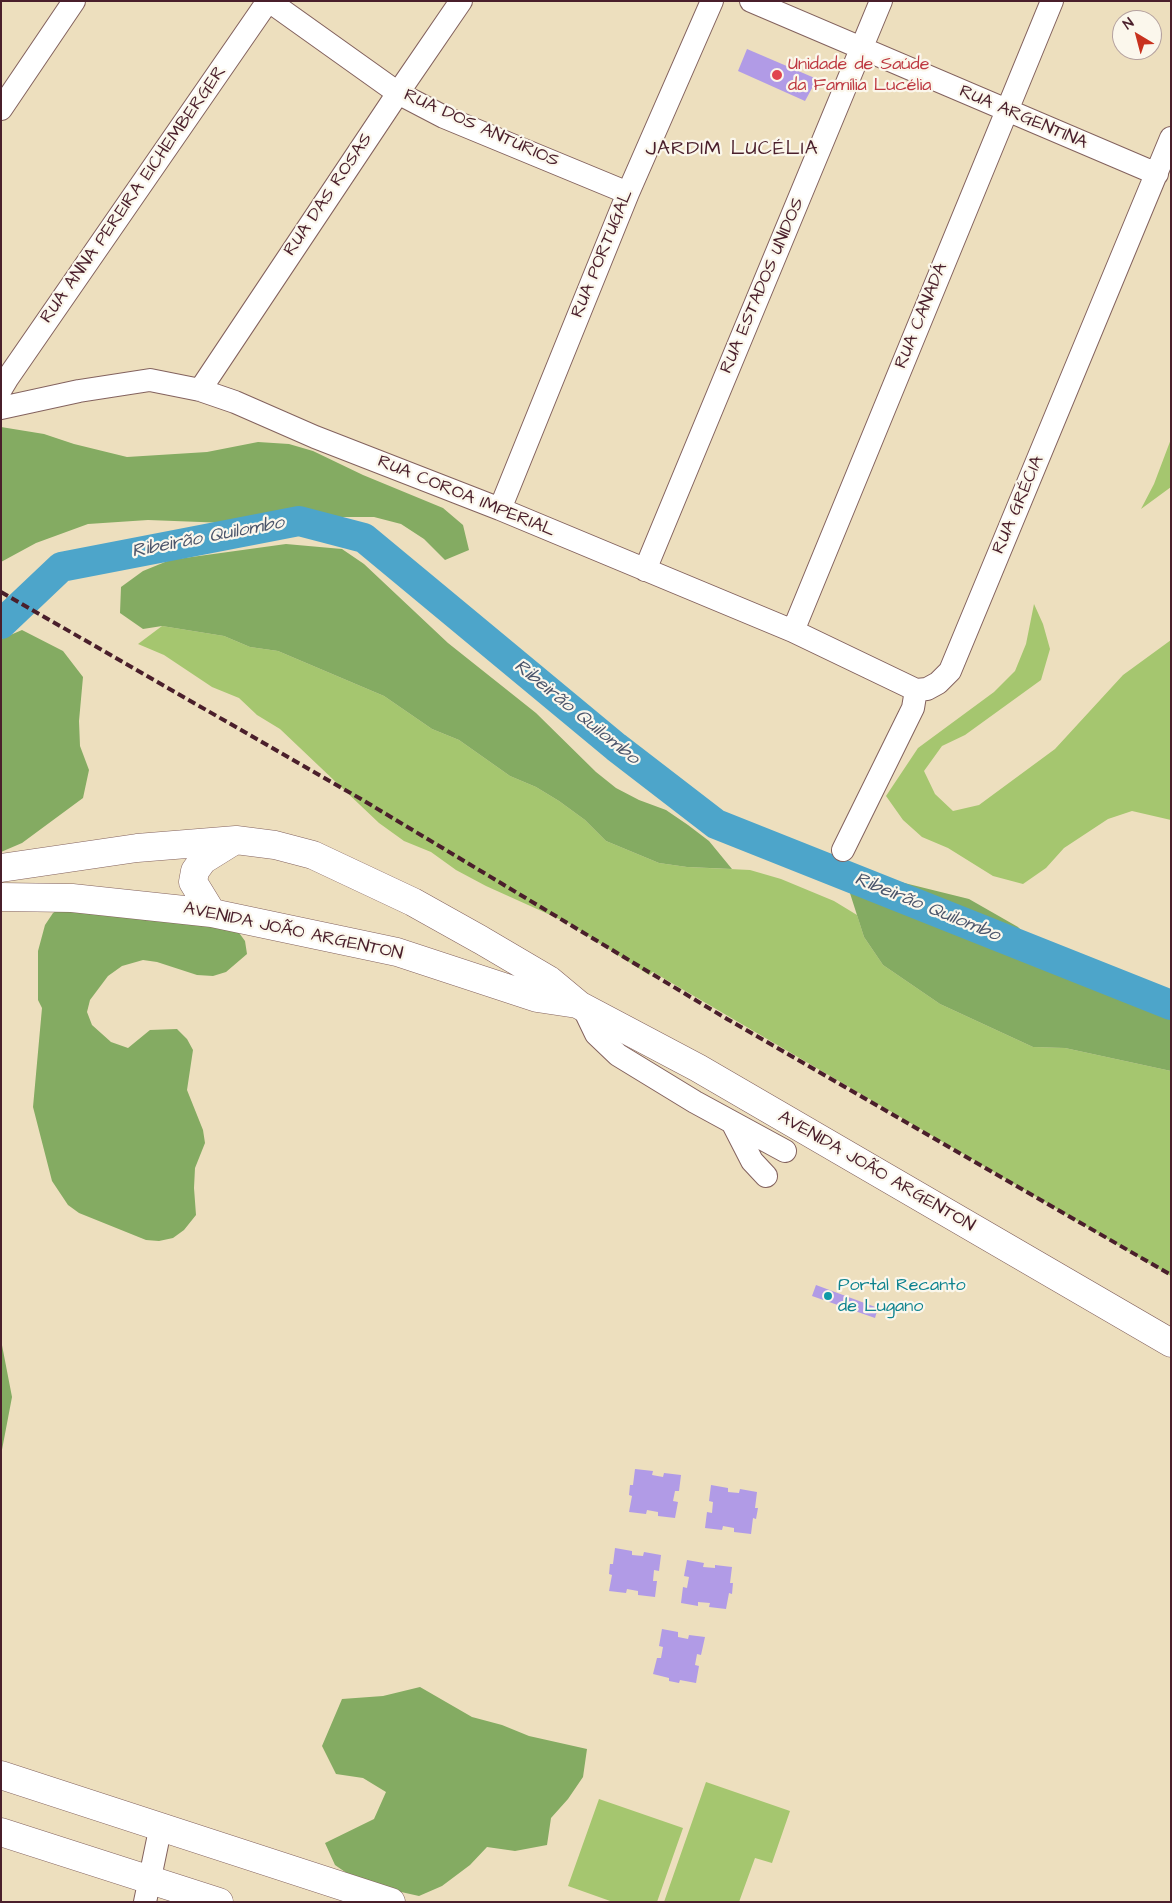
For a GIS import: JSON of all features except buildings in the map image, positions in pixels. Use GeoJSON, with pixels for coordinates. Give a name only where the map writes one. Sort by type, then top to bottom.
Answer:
{"type":"FeatureCollection","features":[{"type":"Feature","properties":{"kind":"main road","name":"AVENIDA JOÃO ARGENTON"},"geometry":{"type":"LineString","coordinates":[[1,868],[137,848],[236,840],[275,845],[313,855],[413,902],[549,980],[581,1006],[698,1068],[1171,1343]]}},
{"type":"Feature","properties":{"kind":"main road"},"geometry":{"type":"LineString","coordinates":[[212,913],[193,882],[194,870],[203,860],[236,840]]}},
{"type":"Feature","properties":{"kind":"main road","name":"AVENIDA JOÃO ARGENTON"},"geometry":{"type":"LineString","coordinates":[[1,897],[72,898],[212,913],[397,952],[537,998],[581,1006]]}},
{"type":"Feature","properties":{"kind":"main road"},"geometry":{"type":"LineString","coordinates":[[1,1775],[161,1825],[391,1902]]}},
{"type":"Feature","properties":{"kind":"main road"},"geometry":{"type":"LineString","coordinates":[[1,1832],[147,1890],[219,1902]]}},
{"type":"Feature","properties":{"kind":"street"},"geometry":{"type":"LineString","coordinates":[[1,109],[74,1]]}},
{"type":"Feature","properties":{"kind":"street","name":"RUA DOS ANTÚRIOS"},"geometry":{"type":"LineString","coordinates":[[268,1],[398,92],[444,117],[628,193]]}},
{"type":"Feature","properties":{"kind":"street","name":"RUA ANNA PEREIRA EICHEMBERGER"},"geometry":{"type":"LineString","coordinates":[[1,389],[6,379],[268,1]]}},
{"type":"Feature","properties":{"kind":"street","name":"RUA DAS ROSAS"},"geometry":{"type":"LineString","coordinates":[[200,390],[398,92],[461,1]]}},
{"type":"Feature","properties":{"kind":"street","name":"RUA PORTUGAL"},"geometry":{"type":"LineString","coordinates":[[500,509],[628,193],[712,1]]}},
{"type":"Feature","properties":{"kind":"street","name":"RUA ARGENTINA"},"geometry":{"type":"LineString","coordinates":[[751,1],[861,50],[1157,174]]}},
{"type":"Feature","properties":{"kind":"street","name":"RUA ESTADOS UNIDOS"},"geometry":{"type":"LineString","coordinates":[[645,570],[881,1]]}},
{"type":"Feature","properties":{"kind":"street","name":"RUA CANADÁ"},"geometry":{"type":"LineString","coordinates":[[793,631],[1005,110],[1052,1]]}},
{"type":"Feature","properties":{"kind":"street","name":"RUA GRÉCIA"},"geometry":{"type":"LineString","coordinates":[[916,690],[927,689],[938,684],[950,670],[1171,138]]}},
{"type":"Feature","properties":{"kind":"street","name":"RUA COROA IMPERIAL"},"geometry":{"type":"LineString","coordinates":[[1,408],[79,391],[150,380],[200,390],[235,402],[314,436],[500,509],[793,631],[916,690]]}},
{"type":"Feature","properties":{"kind":"street"},"geometry":{"type":"LineString","coordinates":[[843,850],[913,708],[916,690]]}},
{"type":"Feature","properties":{"kind":"street"},"geometry":{"type":"LineString","coordinates":[[581,1006],[596,1034],[618,1055],[733,1124],[785,1151]]}},
{"type":"Feature","properties":{"kind":"street"},"geometry":{"type":"LineString","coordinates":[[733,1124],[752,1161],[766,1176]]}},
{"type":"Feature","properties":{"kind":"street"},"geometry":{"type":"LineString","coordinates":[[147,1890],[161,1825]]}},
{"type":"Feature","properties":{"kind":"green space"},"geometry":{"type":"Polygon","coordinates":[[[1,427],[44,434],[74,444],[127,457],[207,452],[258,442],[289,444],[313,451],[363,475],[443,508],[463,525],[469,550],[445,560],[424,539],[401,524],[374,517],[289,517],[227,523],[148,520],[88,524],[36,543],[1,562],[1,427]]]}},
{"type":"Feature","properties":{"kind":"green space"},"geometry":{"type":"Polygon","coordinates":[[[1171,439],[1171,487],[1141,509],[1154,484],[1171,439]]]}},
{"type":"Feature","properties":{"kind":"green space"},"geometry":{"type":"Polygon","coordinates":[[[286,544],[342,549],[364,564],[448,643],[536,713],[596,772],[616,788],[639,800],[666,810],[688,825],[709,841],[732,869],[687,867],[659,863],[606,841],[585,820],[559,801],[536,787],[510,776],[459,740],[432,729],[384,696],[278,651],[250,647],[224,636],[162,626],[143,629],[120,613],[121,587],[143,571],[170,560],[286,544]]]}},
{"type":"Feature","properties":{"kind":"green space"},"geometry":{"type":"Polygon","coordinates":[[[1034,604],[1043,624],[1050,649],[1041,680],[965,735],[942,746],[924,771],[935,794],[953,811],[979,805],[1055,749],[1123,675],[1171,640],[1171,820],[1132,811],[1108,819],[1064,848],[1046,868],[1023,884],[993,876],[948,848],[922,837],[903,820],[886,796],[918,748],[994,692],[1015,671],[1026,644],[1034,604]]]}},
{"type":"Feature","properties":{"kind":"green space"},"geometry":{"type":"Polygon","coordinates":[[[162,626],[224,636],[250,647],[278,651],[384,696],[432,729],[459,740],[510,776],[536,787],[559,801],[585,820],[606,841],[659,863],[687,867],[750,870],[781,879],[834,901],[857,915],[864,937],[883,965],[940,1004],[1033,1047],[1065,1048],[1171,1071],[1171,1276],[653,972],[649,975],[568,923],[486,886],[456,870],[431,852],[404,841],[379,823],[280,729],[257,715],[239,698],[212,687],[164,655],[138,644],[162,626]]]}},
{"type":"Feature","properties":{"kind":"green space"},"geometry":{"type":"Polygon","coordinates":[[[22,630],[63,651],[83,677],[79,721],[80,746],[89,770],[83,798],[22,843],[1,852],[1,639],[22,630]]]}},
{"type":"Feature","properties":{"kind":"green space"},"geometry":{"type":"Polygon","coordinates":[[[872,875],[969,899],[1018,927],[1048,957],[1101,981],[1171,999],[1171,1071],[1065,1048],[1033,1047],[940,1004],[883,965],[864,937],[848,887],[858,877],[872,875]]]}},
{"type":"Feature","properties":{"kind":"green space"},"geometry":{"type":"Polygon","coordinates":[[[64,906],[237,930],[245,941],[247,954],[226,972],[213,976],[197,975],[157,962],[143,960],[122,966],[108,976],[90,1000],[87,1012],[92,1025],[111,1042],[128,1048],[150,1030],[177,1029],[187,1039],[193,1050],[187,1090],[203,1130],[205,1143],[195,1168],[196,1215],[184,1230],[173,1238],[159,1241],[146,1240],[79,1213],[68,1205],[52,1181],[33,1107],[42,1008],[38,1000],[38,951],[45,925],[53,913],[64,906]]]}},
{"type":"Feature","properties":{"kind":"green space"},"geometry":{"type":"Polygon","coordinates":[[[1,1340],[12,1397],[1,1455],[1,1340]]]}},
{"type":"Feature","properties":{"kind":"green space"},"geometry":{"type":"Polygon","coordinates":[[[420,1687],[472,1717],[502,1725],[529,1736],[587,1749],[583,1777],[568,1799],[551,1818],[547,1845],[515,1851],[487,1847],[470,1865],[442,1886],[419,1896],[361,1883],[335,1865],[325,1843],[374,1819],[386,1792],[363,1778],[336,1774],[322,1746],[342,1699],[383,1696],[420,1687]]]}},
{"type":"Feature","properties":{"kind":"green space"},"geometry":{"type":"Polygon","coordinates":[[[706,1782],[790,1811],[772,1863],[755,1858],[739,1902],[664,1902],[706,1782]]]}},
{"type":"Feature","properties":{"kind":"green space"},"geometry":{"type":"Polygon","coordinates":[[[599,1799],[683,1828],[657,1902],[613,1902],[568,1886],[599,1799]]]}},
{"type":"Feature","properties":{"kind":"waterway","name":"Ribeirão Quilombo"},"geometry":{"type":"LineString","coordinates":[[1,624],[61,567],[299,521],[364,538],[616,747],[716,824],[1171,1005]]}},
{"type":"Feature","properties":{"kind":"railway"},"geometry":{"type":"LineString","coordinates":[[1,592],[361,799],[727,1019],[1171,1275]]}},
{"type":"Feature","properties":{"kind":"place","name":"Unidade de Saúde da Família Lucélia"},"geometry":{"type":"Point","coordinates":[777,75]}},
{"type":"Feature","properties":{"kind":"place","name":"Portal Recanto de Lugano"},"geometry":{"type":"Point","coordinates":[828,1296]}},
{"type":"Feature","properties":{"kind":"district","name":"JARDIM LUCÉLIA"},"geometry":{"type":"Point","coordinates":[732,150]}}]}
